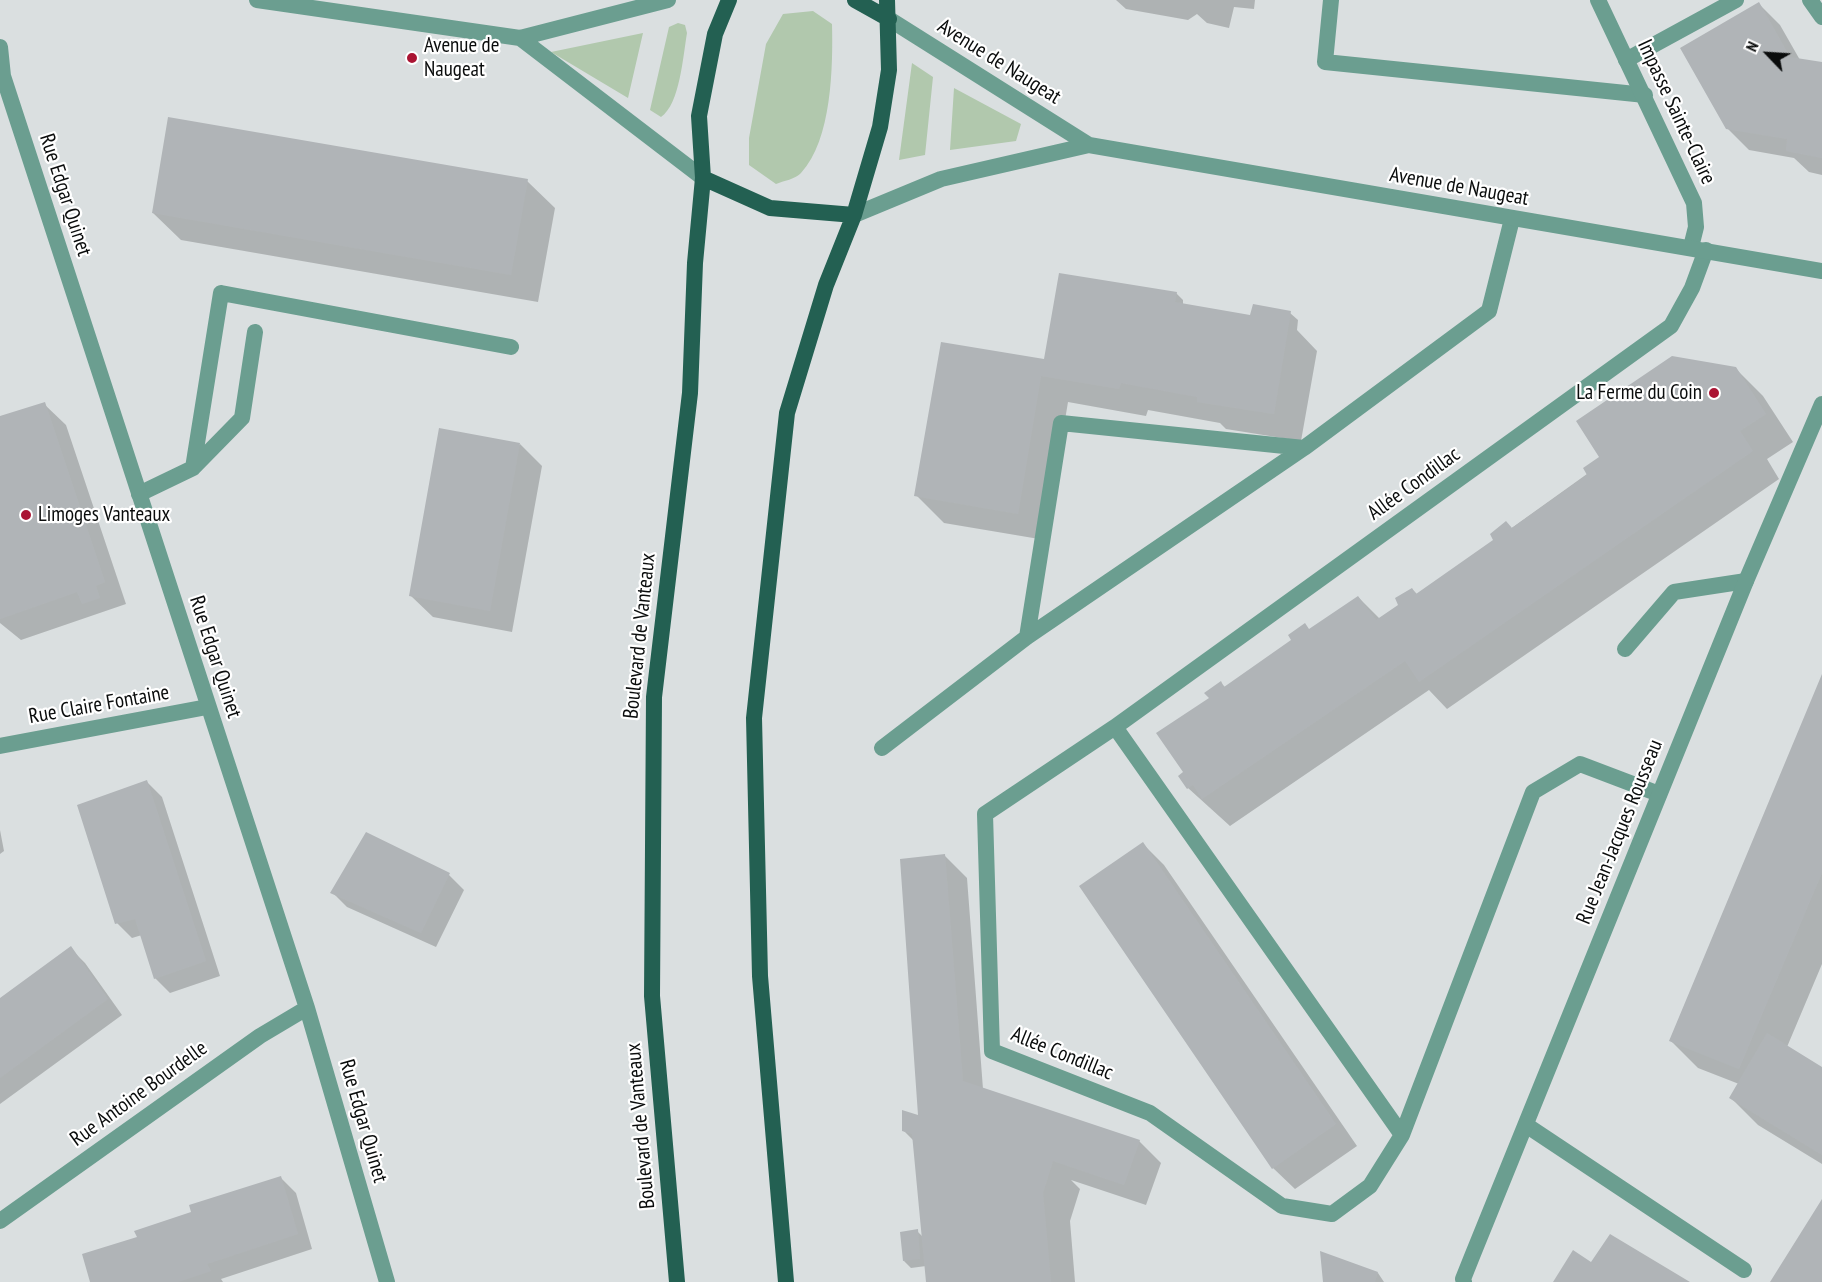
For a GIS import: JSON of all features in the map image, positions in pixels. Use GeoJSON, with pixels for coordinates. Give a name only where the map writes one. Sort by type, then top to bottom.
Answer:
{"type":"FeatureCollection","features":[{"type":"Feature","properties":{"kind":"main road","name":"Boulevard de Vanteaux"},"geometry":{"type":"LineString","coordinates":[[677,1282],[652,996],[654,697],[690,393],[695,263],[703,178],[699,116],[715,34],[729,0]]}},
{"type":"Feature","properties":{"kind":"main road","name":"Avenue de Naugeat"},"geometry":{"type":"LineString","coordinates":[[855,0],[889,19]]}},
{"type":"Feature","properties":{"kind":"main road"},"geometry":{"type":"LineString","coordinates":[[786,1282],[760,976],[754,717],[787,413],[825,285],[854,215],[880,126],[889,70],[887,0]]}},
{"type":"Feature","properties":{"kind":"main road","name":"Avenue de Naugeat"},"geometry":{"type":"LineString","coordinates":[[703,178],[770,208],[854,215]]}},
{"type":"Feature","properties":{"kind":"street","name":"Avenue de Naugeat"},"geometry":{"type":"LineString","coordinates":[[257,0],[520,38],[668,0]]}},
{"type":"Feature","properties":{"kind":"street"},"geometry":{"type":"LineString","coordinates":[[1331,0],[1325,62],[1645,95]]}},
{"type":"Feature","properties":{"kind":"street","name":"Impasse Sainte-Claire"},"geometry":{"type":"LineString","coordinates":[[1598,0],[1645,95],[1694,203],[1699,249]]}},
{"type":"Feature","properties":{"kind":"street"},"geometry":{"type":"LineString","coordinates":[[1626,60],[1736,0]]}},
{"type":"Feature","properties":{"kind":"street"},"geometry":{"type":"LineString","coordinates":[[1810,0],[1822,17]]}},
{"type":"Feature","properties":{"kind":"street","name":"Avenue de Naugeat"},"geometry":{"type":"LineString","coordinates":[[889,19],[1089,145],[1822,271]]}},
{"type":"Feature","properties":{"kind":"street","name":"Avenue de Naugeat"},"geometry":{"type":"LineString","coordinates":[[520,38],[703,178]]}},
{"type":"Feature","properties":{"kind":"street","name":"Rue Edgar Quinet"},"geometry":{"type":"LineString","coordinates":[[0,47],[3,76],[307,1008],[387,1282]]}},
{"type":"Feature","properties":{"kind":"street","name":"Avenue de Naugeat"},"geometry":{"type":"LineString","coordinates":[[854,215],[941,178],[1089,145]]}},
{"type":"Feature","properties":{"kind":"street"},"geometry":{"type":"LineString","coordinates":[[882,748],[1027,637],[1304,448],[1489,311],[1512,219]]}},
{"type":"Feature","properties":{"kind":"street","name":"Allée Condillac"},"geometry":{"type":"LineString","coordinates":[[1659,794],[1580,764],[1533,792],[1402,1135],[1370,1186],[1332,1214],[1282,1206],[1150,1113],[992,1051],[985,814],[1115,727],[1671,326],[1692,288],[1699,249]]}},
{"type":"Feature","properties":{"kind":"street"},"geometry":{"type":"LineString","coordinates":[[193,468],[222,293],[512,347]]}},
{"type":"Feature","properties":{"kind":"street"},"geometry":{"type":"LineString","coordinates":[[139,494],[193,468],[242,418],[255,332]]}},
{"type":"Feature","properties":{"kind":"street","name":"Rue Jean-Jacques Rousseau"},"geometry":{"type":"LineString","coordinates":[[1464,1280],[1746,581],[1822,404]]}},
{"type":"Feature","properties":{"kind":"street"},"geometry":{"type":"LineString","coordinates":[[1027,637],[1061,423],[1304,448]]}},
{"type":"Feature","properties":{"kind":"street"},"geometry":{"type":"LineString","coordinates":[[1625,649],[1674,592],[1746,581]]}},
{"type":"Feature","properties":{"kind":"street","name":"Rue Claire Fontaine"},"geometry":{"type":"LineString","coordinates":[[0,746],[207,707]]}},
{"type":"Feature","properties":{"kind":"street"},"geometry":{"type":"LineString","coordinates":[[1115,727],[1402,1135]]}},
{"type":"Feature","properties":{"kind":"street","name":"Rue Antoine Bourdelle"},"geometry":{"type":"LineString","coordinates":[[0,1221],[260,1036],[307,1008]]}},
{"type":"Feature","properties":{"kind":"street"},"geometry":{"type":"LineString","coordinates":[[1526,1125],[1744,1270]]}},
{"type":"Feature","properties":{"kind":"green space"},"geometry":{"type":"Polygon","coordinates":[[[813,11],[832,24],[831,81],[825,122],[811,159],[801,173],[776,184],[749,165],[749,138],[766,44],[783,14],[813,11]]]}},
{"type":"Feature","properties":{"kind":"green space"},"geometry":{"type":"Polygon","coordinates":[[[678,23],[685,25],[687,33],[682,66],[673,102],[661,117],[650,110],[669,27],[678,23]]]}},
{"type":"Feature","properties":{"kind":"green space"},"geometry":{"type":"Polygon","coordinates":[[[643,33],[628,98],[551,52],[643,33]]]}},
{"type":"Feature","properties":{"kind":"green space"},"geometry":{"type":"Polygon","coordinates":[[[912,63],[933,77],[925,155],[899,160],[912,63]]]}},
{"type":"Feature","properties":{"kind":"green space"},"geometry":{"type":"Polygon","coordinates":[[[954,88],[1021,124],[1016,141],[950,150],[954,88]]]}},
{"type":"Feature","properties":{"kind":"building"},"geometry":{"type":"Polygon","coordinates":[[[1759,2],[1790,57],[1822,62],[1822,158],[1786,151],[1787,139],[1726,129],[1680,48],[1759,2]]]}},
{"type":"Feature","properties":{"kind":"building"},"geometry":{"type":"Polygon","coordinates":[[[168,117],[528,179],[511,275],[152,213],[168,117]]]}},
{"type":"Feature","properties":{"kind":"building"},"geometry":{"type":"Polygon","coordinates":[[[1059,273],[1177,292],[1175,302],[1250,315],[1253,304],[1291,311],[1274,414],[1197,402],[1197,397],[1121,383],[1119,389],[1041,376],[1018,514],[914,496],[941,342],[1044,359],[1059,273]]]}},
{"type":"Feature","properties":{"kind":"building"},"geometry":{"type":"Polygon","coordinates":[[[1672,356],[1736,367],[1766,414],[1740,431],[1753,451],[1419,682],[1405,661],[1202,799],[1193,785],[1187,789],[1178,776],[1183,772],[1156,733],[1209,698],[1204,693],[1221,681],[1224,687],[1291,640],[1288,635],[1305,623],[1309,629],[1358,596],[1376,620],[1398,605],[1395,598],[1412,588],[1416,594],[1493,540],[1490,534],[1506,521],[1512,528],[1587,475],[1583,468],[1599,457],[1576,421],[1672,356]]]}},
{"type":"Feature","properties":{"kind":"building"},"geometry":{"type":"Polygon","coordinates":[[[45,402],[105,582],[96,586],[100,598],[82,604],[77,592],[0,619],[0,416],[45,402]]]}},
{"type":"Feature","properties":{"kind":"building"},"geometry":{"type":"Polygon","coordinates":[[[439,428],[520,443],[490,611],[409,596],[439,428]]]}},
{"type":"Feature","properties":{"kind":"building"},"geometry":{"type":"Polygon","coordinates":[[[1822,674],[1822,873],[1739,1069],[1669,1041],[1822,674]]]}},
{"type":"Feature","properties":{"kind":"building"},"geometry":{"type":"Polygon","coordinates":[[[147,780],[206,961],[154,979],[135,919],[115,924],[77,805],[147,780]]]}},
{"type":"Feature","properties":{"kind":"building"},"geometry":{"type":"Polygon","coordinates":[[[366,832],[450,873],[421,933],[330,893],[366,832]]]}},
{"type":"Feature","properties":{"kind":"building"},"geometry":{"type":"Polygon","coordinates":[[[1143,842],[1336,1124],[1272,1169],[1079,886],[1143,842]]]}},
{"type":"Feature","properties":{"kind":"building"},"geometry":{"type":"Polygon","coordinates":[[[945,854],[963,1081],[1140,1140],[1124,1185],[1053,1161],[1043,1193],[1051,1282],[926,1282],[912,1134],[902,1131],[902,1110],[918,1115],[900,859],[945,854]]]}},
{"type":"Feature","properties":{"kind":"building"},"geometry":{"type":"Polygon","coordinates":[[[71,946],[108,999],[0,1078],[0,998],[71,946]]]}},
{"type":"Feature","properties":{"kind":"building"},"geometry":{"type":"Polygon","coordinates":[[[1767,1033],[1822,1067],[1822,1155],[1729,1098],[1767,1033]]]}},
{"type":"Feature","properties":{"kind":"building"},"geometry":{"type":"Polygon","coordinates":[[[281,1176],[298,1234],[207,1264],[211,1271],[178,1282],[90,1282],[82,1254],[137,1237],[134,1231],[191,1212],[189,1205],[281,1176]]]}},
{"type":"Feature","properties":{"kind":"building"},"geometry":{"type":"Polygon","coordinates":[[[1822,1199],[1822,1282],[1770,1282],[1822,1199]]]}},
{"type":"Feature","properties":{"kind":"building"},"geometry":{"type":"Polygon","coordinates":[[[918,1229],[920,1259],[903,1261],[900,1232],[918,1229]]]}},
{"type":"Feature","properties":{"kind":"building"},"geometry":{"type":"Polygon","coordinates":[[[1610,1234],[1690,1282],[1553,1282],[1573,1250],[1591,1262],[1610,1234]]]}},
{"type":"Feature","properties":{"kind":"building"},"geometry":{"type":"Polygon","coordinates":[[[1320,1251],[1378,1272],[1375,1282],[1323,1282],[1320,1251]]]}},
{"type":"Feature","properties":{"kind":"place","name":"Avenue de Naugeat"},"geometry":{"type":"Point","coordinates":[412,58]}},
{"type":"Feature","properties":{"kind":"place","name":"La Ferme du Coin"},"geometry":{"type":"Point","coordinates":[1714,393]}},
{"type":"Feature","properties":{"kind":"place","name":"Limoges Vanteaux"},"geometry":{"type":"Point","coordinates":[26,515]}}]}
